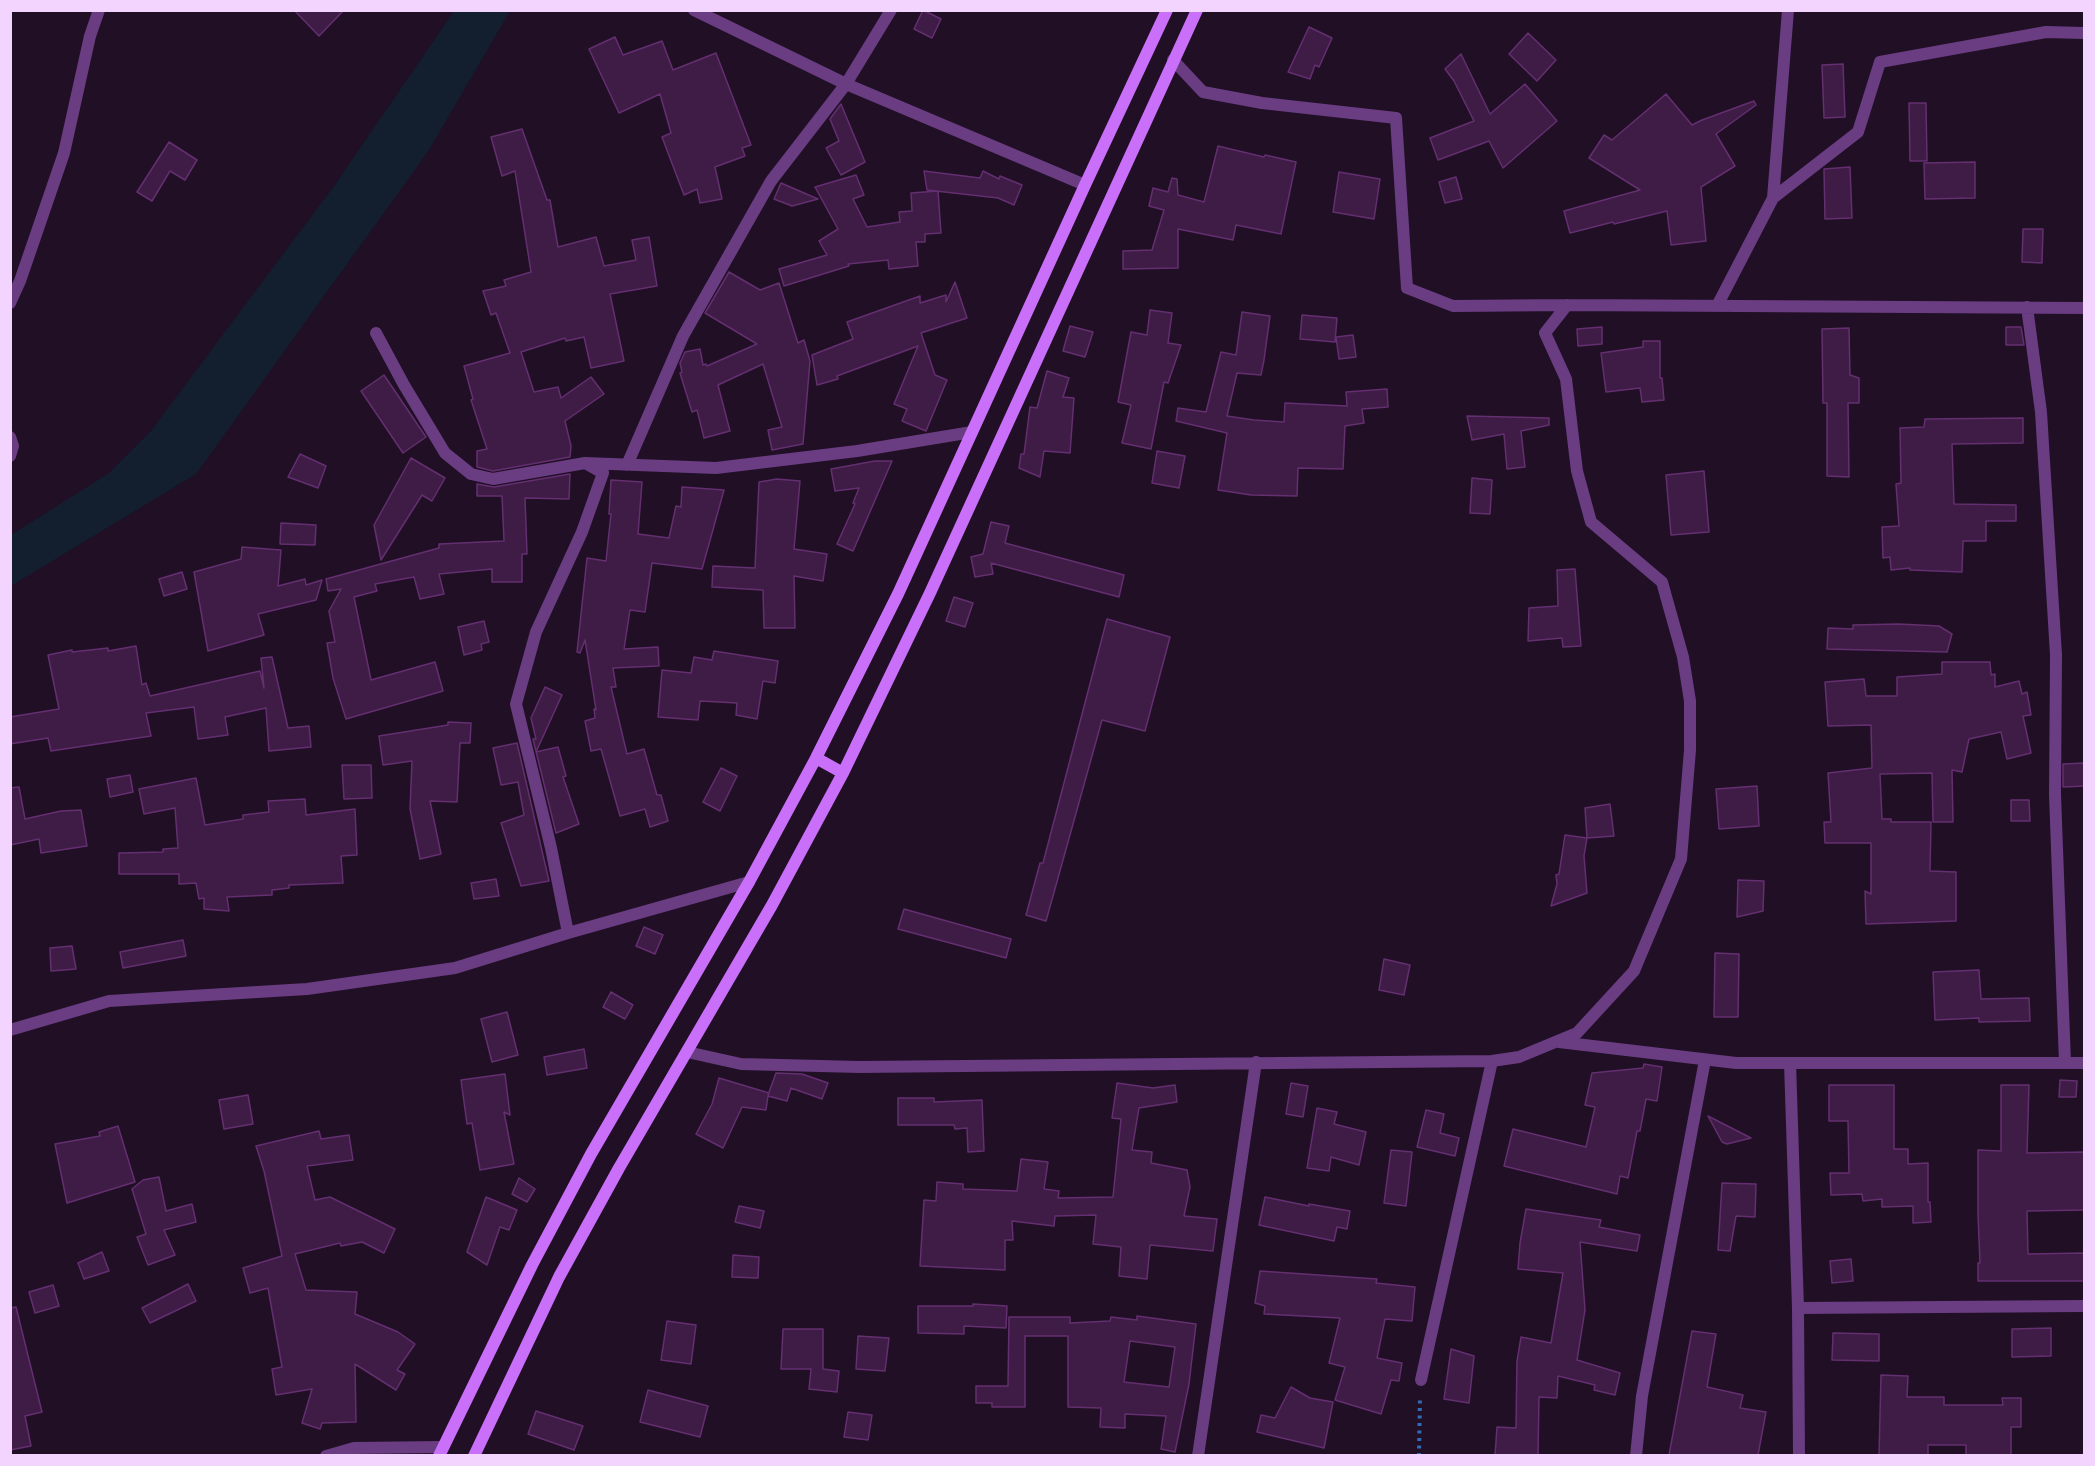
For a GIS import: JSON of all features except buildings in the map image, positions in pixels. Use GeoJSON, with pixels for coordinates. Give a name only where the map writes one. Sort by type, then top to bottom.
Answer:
{"type":"FeatureCollection","features":[{"type":"Feature","properties":{"kind":"street"},"geometry":{"type":"LineString","coordinates":[[10,303],[20,281],[64,153],[90,36],[99,10]]}},
{"type":"Feature","properties":{"kind":"street"},"geometry":{"type":"LineString","coordinates":[[694,10],[846,84],[1085,184]]}},
{"type":"Feature","properties":{"kind":"street"},"geometry":{"type":"LineString","coordinates":[[627,465],[683,336],[771,182],[846,84],[891,10]]}},
{"type":"Feature","properties":{"kind":"street"},"geometry":{"type":"LineString","coordinates":[[326,1455],[354,1449],[440,1451],[532,1265],[591,1154],[749,882],[816,758],[898,594],[1167,10]]}},
{"type":"Feature","properties":{"kind":"street"},"geometry":{"type":"LineString","coordinates":[[474,1455],[559,1277],[619,1168],[772,905],[843,773],[930,593],[1197,10]]}},
{"type":"Feature","properties":{"kind":"street"},"geometry":{"type":"LineString","coordinates":[[1717,306],[1773,198],[1788,10]]}},
{"type":"Feature","properties":{"kind":"street"},"geometry":{"type":"LineString","coordinates":[[1773,198],[1858,132],[1880,62],[2046,32],[2085,33]]}},
{"type":"Feature","properties":{"kind":"street"},"geometry":{"type":"LineString","coordinates":[[1173,60],[1203,92],[1262,103],[1396,118],[1407,288],[1453,306],[2085,308]]}},
{"type":"Feature","properties":{"kind":"street"},"geometry":{"type":"LineString","coordinates":[[10,272],[20,281]]}},
{"type":"Feature","properties":{"kind":"street"},"geometry":{"type":"LineString","coordinates":[[687,1052],[741,1064],[859,1067],[1492,1061],[1519,1057],[1577,1033],[1634,970],[1681,859],[1690,750],[1690,701],[1685,668],[1662,582],[1591,522],[1577,471],[1566,379],[1545,333],[1567,305]]}},
{"type":"Feature","properties":{"kind":"street"},"geometry":{"type":"LineString","coordinates":[[2027,307],[2042,412],[2056,655],[2055,795],[2065,1063]]}},
{"type":"Feature","properties":{"kind":"street"},"geometry":{"type":"LineString","coordinates":[[376,333],[404,386],[445,453],[471,474],[493,478],[585,463],[716,468],[857,451],[972,432]]}},
{"type":"Feature","properties":{"kind":"street"},"geometry":{"type":"LineString","coordinates":[[10,437],[13,446],[10,456]]}},
{"type":"Feature","properties":{"kind":"street"},"geometry":{"type":"LineString","coordinates":[[568,933],[551,848],[516,704],[536,632],[582,531],[603,472],[585,463]]}},
{"type":"Feature","properties":{"kind":"street"},"geometry":{"type":"LineString","coordinates":[[816,758],[843,773]]}},
{"type":"Feature","properties":{"kind":"street"},"geometry":{"type":"LineString","coordinates":[[10,1030],[109,1001],[307,989],[455,968],[568,933],[749,882]]}},
{"type":"Feature","properties":{"kind":"street"},"geometry":{"type":"LineString","coordinates":[[1556,1041],[1736,1064],[2085,1063]]}},
{"type":"Feature","properties":{"kind":"street"},"geometry":{"type":"LineString","coordinates":[[1636,1455],[1642,1396],[1705,1060]]}},
{"type":"Feature","properties":{"kind":"street"},"geometry":{"type":"LineString","coordinates":[[1420,1380],[1492,1061]]}},
{"type":"Feature","properties":{"kind":"street"},"geometry":{"type":"LineString","coordinates":[[1198,1455],[1256,1062]]}},
{"type":"Feature","properties":{"kind":"street"},"geometry":{"type":"LineString","coordinates":[[1790,1063],[1798,1308],[1799,1455]]}},
{"type":"Feature","properties":{"kind":"street"},"geometry":{"type":"LineString","coordinates":[[1798,1308],[2085,1306]]}},
{"type":"Feature","properties":{"kind":"path"},"geometry":{"type":"LineString","coordinates":[[1419,1455],[1420,1380]]}},
{"type":"Feature","properties":{"kind":"shaded area"},"geometry":{"type":"Polygon","coordinates":[[[454,11],[510,11],[429,150],[196,474],[11,586],[11,535],[109,473],[150,432],[334,186],[454,11]]]}}]}
